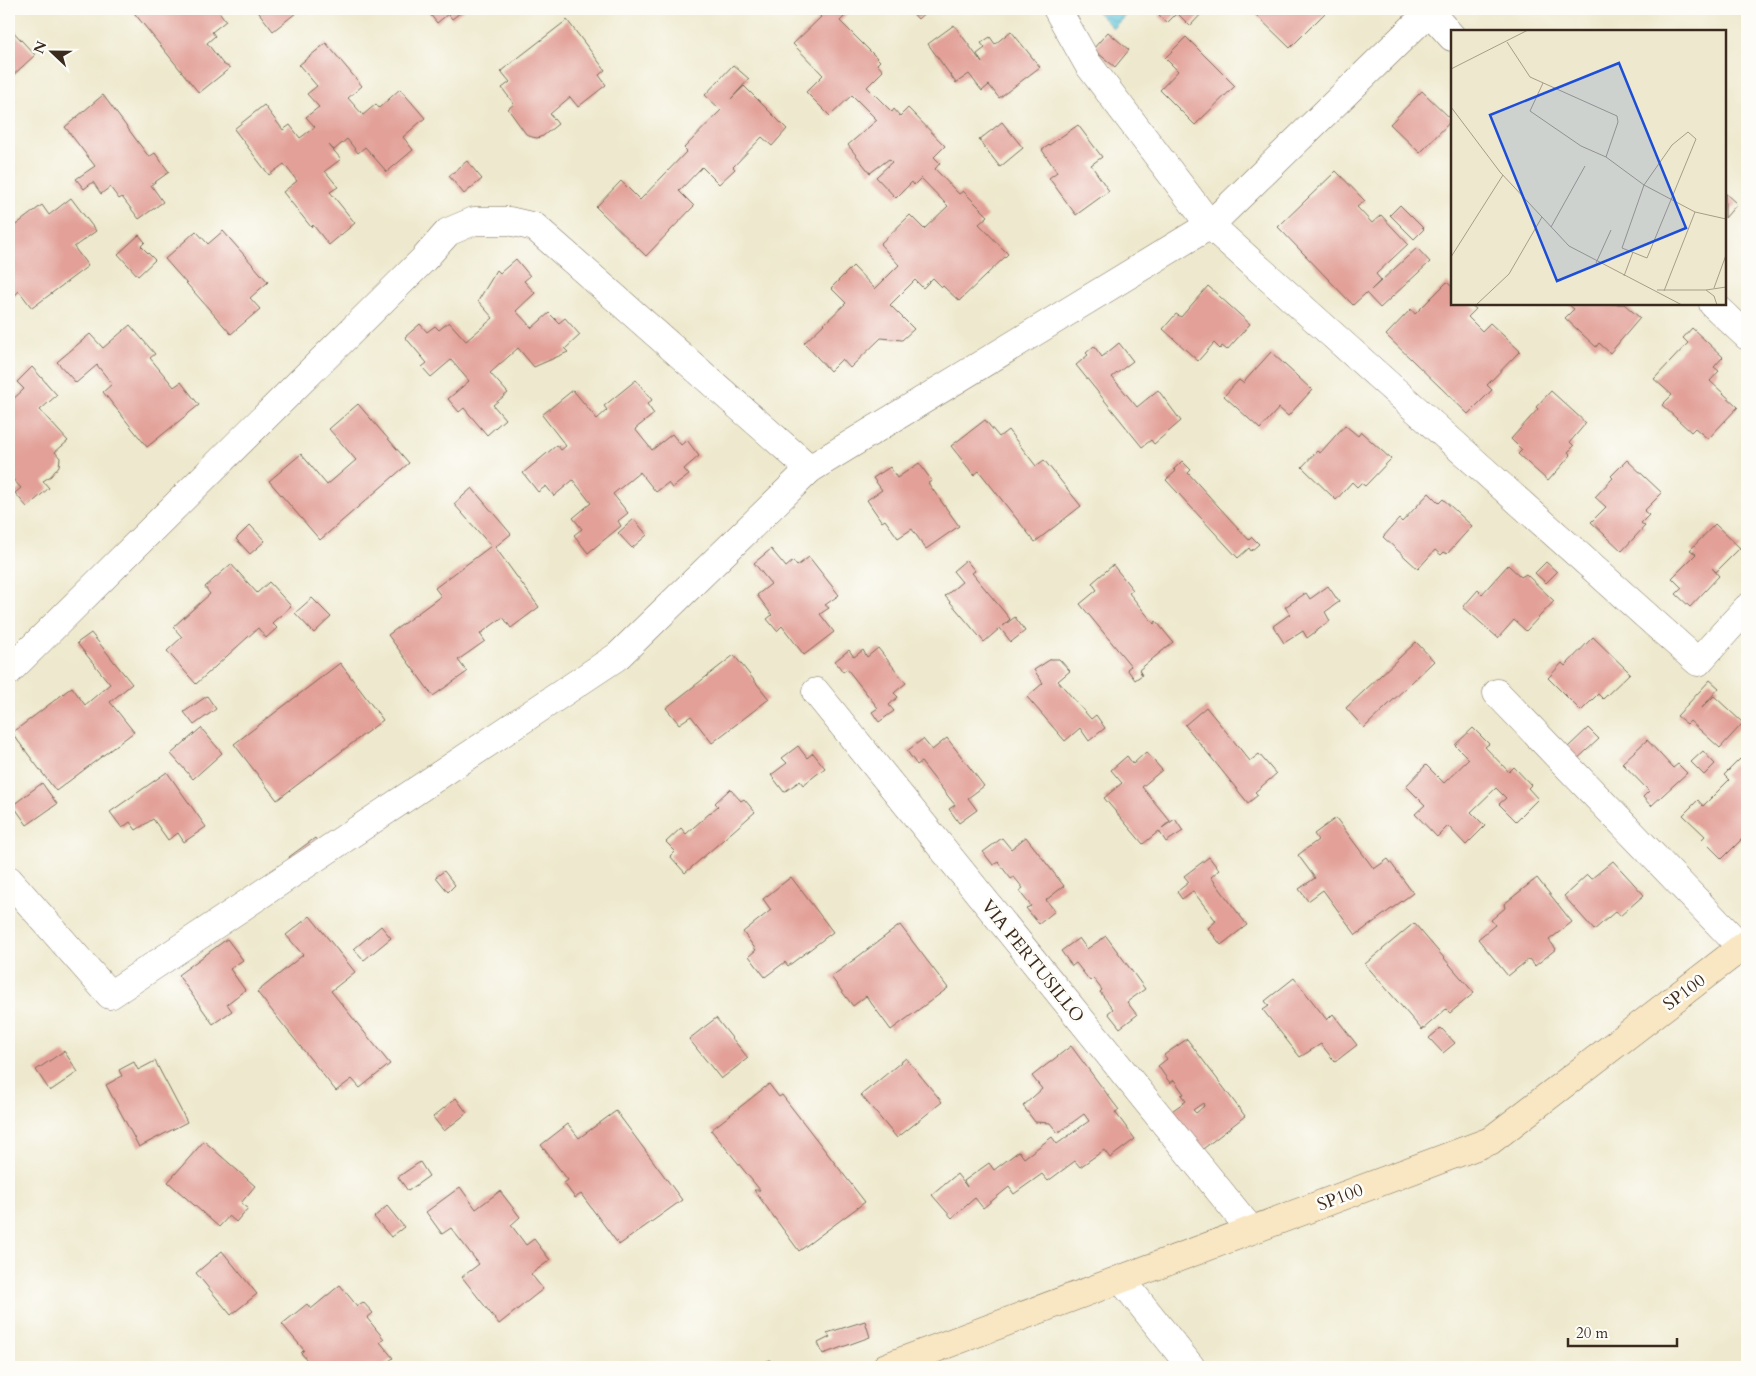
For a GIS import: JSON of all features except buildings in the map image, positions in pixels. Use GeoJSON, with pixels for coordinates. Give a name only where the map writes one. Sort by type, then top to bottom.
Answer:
{"type":"FeatureCollection","features":[{"type":"Feature","properties":{"kind":"main road","name":"SP100"},"geometry":{"type":"LineString","coordinates":[[886,1367],[1490,1141],[1745,945]]}},
{"type":"Feature","properties":{"kind":"street"},"geometry":{"type":"LineString","coordinates":[[1057,9],[1088,64],[1210,225],[1698,662],[1747,608]]}},
{"type":"Feature","properties":{"kind":"street"},"geometry":{"type":"LineString","coordinates":[[9,880],[110,995],[618,656],[810,469],[1210,225],[1429,9],[1451,35]]}},
{"type":"Feature","properties":{"kind":"street"},"geometry":{"type":"LineString","coordinates":[[9,671],[410,274],[448,232],[474,221],[509,221],[536,227],[810,469]]}},
{"type":"Feature","properties":{"kind":"street"},"geometry":{"type":"LineString","coordinates":[[1714,305],[1747,336]]}},
{"type":"Feature","properties":{"kind":"street","name":"VIA PERTUSILLO"},"geometry":{"type":"LineString","coordinates":[[816,692],[1251,1230]]}},
{"type":"Feature","properties":{"kind":"street"},"geometry":{"type":"LineString","coordinates":[[1497,693],[1745,945]]}},
{"type":"Feature","properties":{"kind":"street"},"geometry":{"type":"LineString","coordinates":[[1122,1279],[1191,1367]]}},
{"type":"Feature","properties":{"kind":"water"},"geometry":{"type":"Polygon","coordinates":[[[1094,9],[1132,9],[1113,28],[1094,9]]]}}]}
